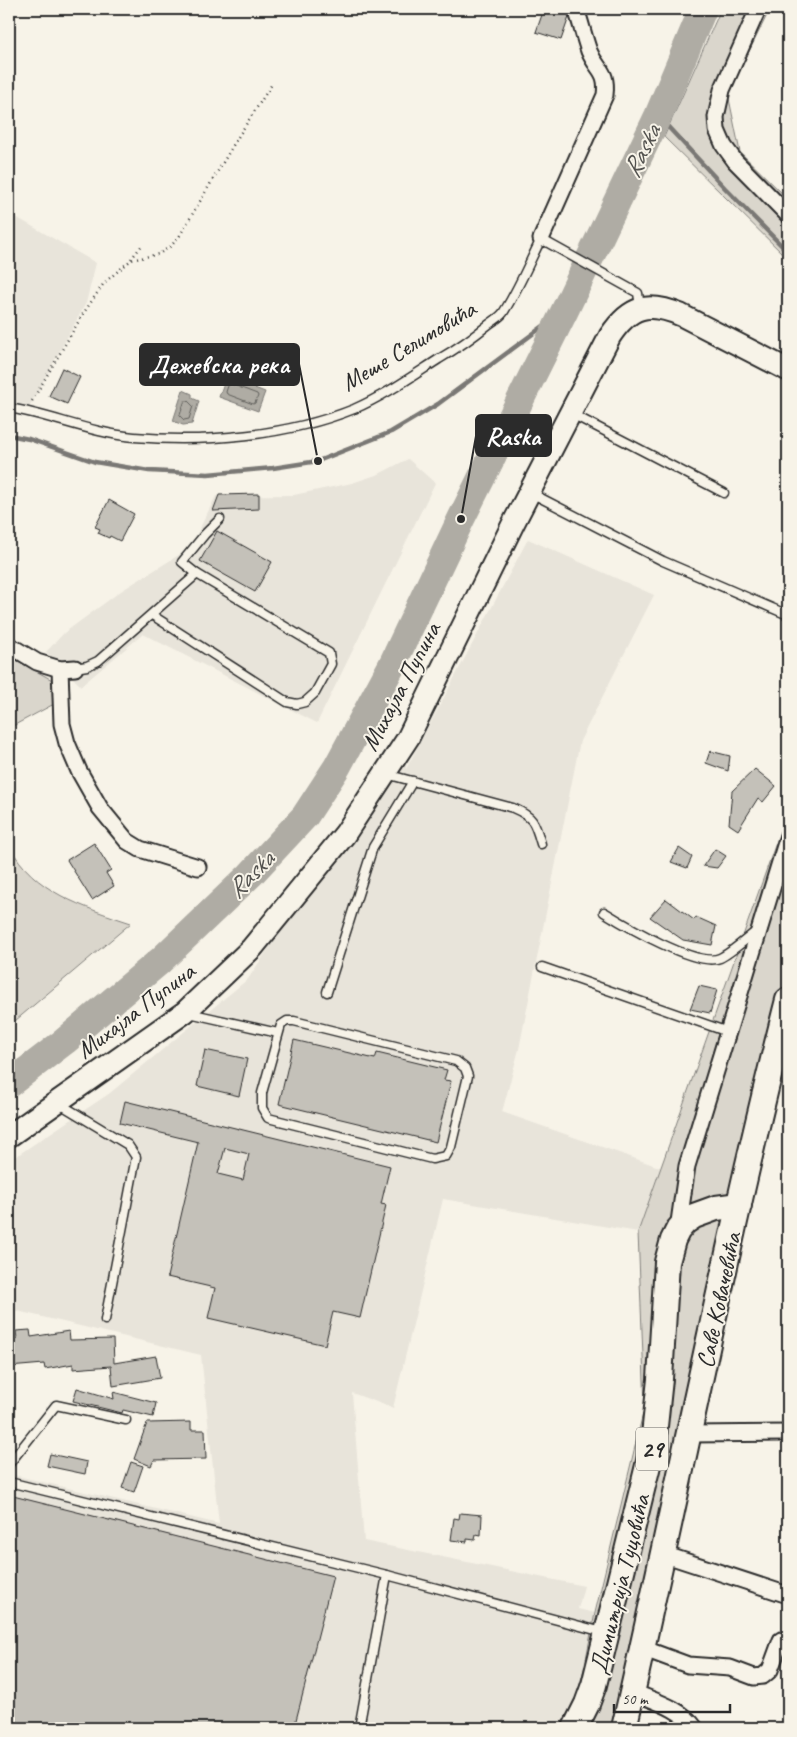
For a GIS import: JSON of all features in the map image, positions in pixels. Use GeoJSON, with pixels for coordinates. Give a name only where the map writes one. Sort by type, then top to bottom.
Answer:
{"type":"FeatureCollection","features":[{"type":"Feature","properties":{"kind":"main road","name":"Саве Ковачевића"},"geometry":{"type":"LineString","coordinates":[[624,1728],[739,1204],[782,1040],[788,1000]]}},
{"type":"Feature","properties":{"kind":"main road"},"geometry":{"type":"LineString","coordinates":[[678,1230],[685,1222],[704,1211],[739,1204]]}},
{"type":"Feature","properties":{"kind":"main road","name":"Димитрија Туцовића"},"geometry":{"type":"LineString","coordinates":[[575,1728],[587,1704],[608,1633],[653,1445],[660,1379],[668,1262],[673,1240],[678,1230]]}},
{"type":"Feature","properties":{"kind":"street","name":"Меше Селимовића"},"geometry":{"type":"LineString","coordinates":[[541,239],[606,90],[603,73],[590,54],[576,9]]}},
{"type":"Feature","properties":{"kind":"street"},"geometry":{"type":"LineString","coordinates":[[758,9],[722,90],[717,105],[716,124],[720,138],[735,161],[788,215]]}},
{"type":"Feature","properties":{"kind":"street"},"geometry":{"type":"LineString","coordinates":[[640,308],[664,308],[681,315],[788,370]]}},
{"type":"Feature","properties":{"kind":"street","name":"Михајла Пупина"},"geometry":{"type":"LineString","coordinates":[[9,1136],[185,1012],[252,948],[345,834],[408,738],[530,492],[614,330],[627,315],[640,308]]}},
{"type":"Feature","properties":{"kind":"street"},"geometry":{"type":"LineString","coordinates":[[9,645],[37,662],[67,669],[62,724],[67,743],[79,771],[100,808],[127,842],[140,849],[198,867]]}},
{"type":"Feature","properties":{"kind":"street","name":"Димитрија Туцовића"},"geometry":{"type":"LineString","coordinates":[[678,1230],[687,1166],[788,836]]}},
{"type":"Feature","properties":{"kind":"street"},"geometry":{"type":"LineString","coordinates":[[689,1434],[788,1433]]}},
{"type":"Feature","properties":{"kind":"street"},"geometry":{"type":"LineString","coordinates":[[663,1554],[788,1595]]}},
{"type":"Feature","properties":{"kind":"street"},"geometry":{"type":"LineString","coordinates":[[642,1648],[688,1665],[730,1668],[754,1678],[763,1676],[770,1670],[781,1640]]}},
{"type":"Feature","properties":{"kind":"street"},"geometry":{"type":"LineString","coordinates":[[632,1692],[680,1713],[689,1720],[694,1728]]}},
{"type":"Feature","properties":{"kind":"lane"},"geometry":{"type":"LineString","coordinates":[[541,239],[638,294],[640,308]]}},
{"type":"Feature","properties":{"kind":"lane","name":"Меше Селимовића"},"geometry":{"type":"LineString","coordinates":[[9,408],[132,436],[184,440],[242,436],[306,424],[354,409],[394,388],[467,342],[502,314],[541,239]]}},
{"type":"Feature","properties":{"kind":"lane"},"geometry":{"type":"LineString","coordinates":[[570,414],[724,493]]}},
{"type":"Feature","properties":{"kind":"lane"},"geometry":{"type":"LineString","coordinates":[[530,492],[663,561],[788,615]]}},
{"type":"Feature","properties":{"kind":"lane"},"geometry":{"type":"LineString","coordinates":[[152,615],[287,702],[297,704],[305,702],[315,693],[331,664],[329,652],[197,574],[182,562],[220,519]]}},
{"type":"Feature","properties":{"kind":"lane"},"geometry":{"type":"LineString","coordinates":[[67,669],[87,666],[98,661],[197,574]]}},
{"type":"Feature","properties":{"kind":"lane"},"geometry":{"type":"LineString","coordinates":[[384,774],[513,808],[524,813],[534,822],[541,844]]}},
{"type":"Feature","properties":{"kind":"lane"},"geometry":{"type":"LineString","coordinates":[[327,992],[373,847],[413,781]]}},
{"type":"Feature","properties":{"kind":"lane"},"geometry":{"type":"LineString","coordinates":[[604,912],[633,930],[696,958],[719,958],[759,929]]}},
{"type":"Feature","properties":{"kind":"lane"},"geometry":{"type":"LineString","coordinates":[[542,967],[728,1032]]}},
{"type":"Feature","properties":{"kind":"lane"},"geometry":{"type":"LineString","coordinates":[[185,1012],[278,1033]]}},
{"type":"Feature","properties":{"kind":"lane"},"geometry":{"type":"LineString","coordinates":[[287,1021],[294,1021],[456,1061],[465,1068],[468,1076],[451,1146],[446,1156],[432,1159],[268,1118],[262,1108],[262,1093],[278,1033],[281,1025],[287,1021]]}},
{"type":"Feature","properties":{"kind":"lane"},"geometry":{"type":"LineString","coordinates":[[57,1102],[128,1145],[136,1157],[105,1320]]}},
{"type":"Feature","properties":{"kind":"lane"},"geometry":{"type":"LineString","coordinates":[[9,1464],[56,1405],[126,1420]]}},
{"type":"Feature","properties":{"kind":"lane"},"geometry":{"type":"LineString","coordinates":[[9,1482],[387,1575],[608,1633]]}},
{"type":"Feature","properties":{"kind":"lane"},"geometry":{"type":"LineString","coordinates":[[359,1728],[387,1575]]}},
{"type":"Feature","properties":{"kind":"path"},"geometry":{"type":"LineString","coordinates":[[131,260],[159,254],[171,246],[179,237],[238,137],[272,84]]}},
{"type":"Feature","properties":{"kind":"path"},"geometry":{"type":"LineString","coordinates":[[27,411],[83,314],[104,283],[131,260],[143,244]]}},
{"type":"Feature","properties":{"kind":"shaded area"},"geometry":{"type":"Polygon","coordinates":[[[721,9],[770,9],[728,94],[740,152],[788,199],[788,259],[664,137],[721,9]]]}},
{"type":"Feature","properties":{"kind":"shaded area"},"geometry":{"type":"Polygon","coordinates":[[[9,213],[96,263],[86,303],[27,411],[9,408],[9,213]]]}},
{"type":"Feature","properties":{"kind":"shaded area"},"geometry":{"type":"Polygon","coordinates":[[[408,459],[435,483],[317,723],[143,634],[81,686],[46,652],[64,633],[121,591],[190,548],[216,496],[294,495],[352,483],[379,474],[408,459]]]}},
{"type":"Feature","properties":{"kind":"shaded area"},"geometry":{"type":"Polygon","coordinates":[[[528,539],[654,595],[580,741],[519,1049],[502,1112],[662,1168],[638,1232],[443,1199],[393,1408],[352,1393],[364,1541],[584,1586],[578,1609],[595,1613],[584,1669],[573,1710],[563,1728],[9,1728],[9,1474],[219,1524],[201,1355],[9,1309],[9,1161],[110,1093],[248,979],[408,738],[406,769],[528,539]]]}},
{"type":"Feature","properties":{"kind":"shaded area"},"geometry":{"type":"Polygon","coordinates":[[[9,656],[54,681],[54,704],[9,728],[9,656]]]}},
{"type":"Feature","properties":{"kind":"shaded area"},"geometry":{"type":"Polygon","coordinates":[[[788,809],[788,1025],[630,1728],[563,1728],[573,1710],[584,1669],[595,1613],[645,1405],[638,1232],[788,809]]]}},
{"type":"Feature","properties":{"kind":"shaded area"},"geometry":{"type":"Polygon","coordinates":[[[9,845],[31,875],[45,886],[78,904],[131,923],[9,1026],[9,845]]]}},
{"type":"Feature","properties":{"kind":"water"},"geometry":{"type":"Polygon","coordinates":[[[226,377],[265,392],[258,411],[219,397],[226,377]]]}},
{"type":"Feature","properties":{"kind":"water"},"geometry":{"type":"Polygon","coordinates":[[[183,390],[192,394],[192,398],[199,401],[192,424],[183,425],[173,421],[183,390]]]}},
{"type":"Feature","properties":{"kind":"building"},"geometry":{"type":"Polygon","coordinates":[[[544,9],[556,9],[567,13],[569,17],[561,40],[536,32],[544,9]]]}},
{"type":"Feature","properties":{"kind":"building"},"geometry":{"type":"Polygon","coordinates":[[[62,368],[80,377],[67,404],[49,396],[62,368]]]}},
{"type":"Feature","properties":{"kind":"building"},"geometry":{"type":"Polygon","coordinates":[[[259,494],[259,509],[213,511],[219,495],[259,494]]]}},
{"type":"Feature","properties":{"kind":"building"},"geometry":{"type":"Polygon","coordinates":[[[109,500],[134,514],[120,541],[98,533],[100,529],[95,527],[109,500]]]}},
{"type":"Feature","properties":{"kind":"building"},"geometry":{"type":"Polygon","coordinates":[[[217,531],[272,562],[255,592],[200,561],[217,531]]]}},
{"type":"Feature","properties":{"kind":"building"},"geometry":{"type":"Polygon","coordinates":[[[710,751],[730,756],[728,771],[706,763],[710,751]]]}},
{"type":"Feature","properties":{"kind":"building"},"geometry":{"type":"Polygon","coordinates":[[[755,769],[776,786],[763,802],[758,798],[738,830],[729,824],[732,791],[755,769]]]}},
{"type":"Feature","properties":{"kind":"building"},"geometry":{"type":"Polygon","coordinates":[[[94,843],[111,870],[106,873],[114,886],[92,900],[67,860],[94,843]]]}},
{"type":"Feature","properties":{"kind":"building"},"geometry":{"type":"Polygon","coordinates":[[[679,848],[692,857],[687,868],[671,862],[679,848]]]}},
{"type":"Feature","properties":{"kind":"building"},"geometry":{"type":"Polygon","coordinates":[[[715,849],[726,856],[717,868],[703,866],[715,849]]]}},
{"type":"Feature","properties":{"kind":"building"},"geometry":{"type":"Polygon","coordinates":[[[666,899],[694,920],[696,917],[716,926],[712,945],[683,940],[650,917],[666,899]]]}},
{"type":"Feature","properties":{"kind":"building"},"geometry":{"type":"Polygon","coordinates":[[[699,986],[717,990],[710,1013],[690,1009],[699,986]]]}},
{"type":"Feature","properties":{"kind":"building"},"geometry":{"type":"Polygon","coordinates":[[[294,1040],[375,1059],[377,1053],[447,1070],[444,1080],[451,1081],[436,1142],[279,1104],[294,1040]]]}},
{"type":"Feature","properties":{"kind":"building"},"geometry":{"type":"Polygon","coordinates":[[[205,1050],[247,1059],[239,1096],[197,1086],[205,1050]]]}},
{"type":"Feature","properties":{"kind":"building"},"geometry":{"type":"Polygon","coordinates":[[[125,1101],[390,1166],[381,1204],[386,1205],[360,1318],[333,1312],[325,1345],[208,1318],[215,1288],[167,1277],[198,1142],[120,1123],[125,1101]],[[225,1148],[218,1174],[243,1180],[249,1154],[225,1148]]]}},
{"type":"Feature","properties":{"kind":"building"},"geometry":{"type":"Polygon","coordinates":[[[30,1330],[31,1337],[69,1331],[70,1340],[113,1339],[114,1363],[156,1356],[160,1378],[113,1386],[111,1366],[73,1369],[73,1364],[45,1369],[44,1364],[9,1367],[9,1340],[17,1339],[16,1331],[30,1330]]]}},
{"type":"Feature","properties":{"kind":"building"},"geometry":{"type":"Polygon","coordinates":[[[77,1388],[114,1399],[113,1392],[156,1403],[153,1417],[123,1410],[122,1413],[73,1401],[77,1388]]]}},
{"type":"Feature","properties":{"kind":"building"},"geometry":{"type":"Polygon","coordinates":[[[191,1422],[191,1430],[205,1430],[206,1459],[154,1460],[151,1466],[134,1459],[147,1423],[191,1422]]]}},
{"type":"Feature","properties":{"kind":"building"},"geometry":{"type":"Polygon","coordinates":[[[50,1454],[87,1462],[85,1474],[47,1466],[50,1454]]]}},
{"type":"Feature","properties":{"kind":"building"},"geometry":{"type":"Polygon","coordinates":[[[131,1462],[143,1466],[134,1492],[122,1488],[131,1462]]]}},
{"type":"Feature","properties":{"kind":"building"},"geometry":{"type":"Polygon","coordinates":[[[9,1495],[333,1576],[294,1728],[9,1728],[9,1495]]]}},
{"type":"Feature","properties":{"kind":"building"},"geometry":{"type":"Polygon","coordinates":[[[460,1513],[482,1515],[481,1535],[476,1534],[475,1540],[467,1539],[467,1542],[451,1540],[454,1518],[459,1519],[460,1513]]]}},
{"type":"Feature","properties":{"kind":"waterway","name":"Raska"},"geometry":{"type":"LineString","coordinates":[[9,1084],[65,1041],[160,961],[250,875],[305,816],[337,767],[391,667],[461,519],[565,310],[658,116],[703,9]]}},
{"type":"Feature","properties":{"kind":"waterway"},"geometry":{"type":"LineString","coordinates":[[658,116],[788,252]]}},
{"type":"Feature","properties":{"kind":"waterway"},"geometry":{"type":"LineString","coordinates":[[9,435],[29,439],[95,462],[149,471],[208,474],[273,468],[318,461],[391,432],[438,404],[565,310]]}},
{"type":"Feature","properties":{"kind":"place","name":"Дежевска река"},"geometry":{"type":"Point","coordinates":[318,461]}},
{"type":"Feature","properties":{"kind":"place","name":"Raska"},"geometry":{"type":"Point","coordinates":[461,519]}}]}
